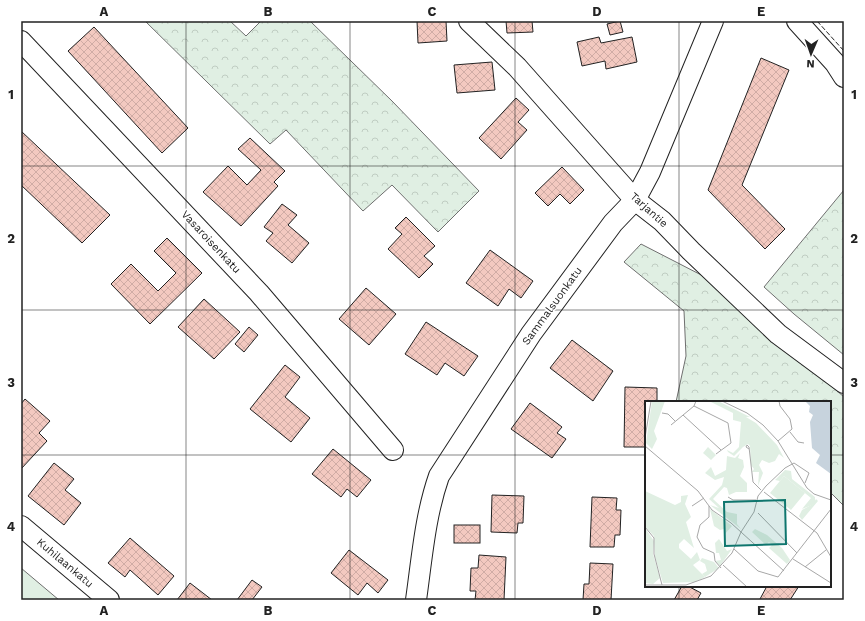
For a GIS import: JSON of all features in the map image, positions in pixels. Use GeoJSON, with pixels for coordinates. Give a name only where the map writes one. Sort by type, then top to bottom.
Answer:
{"type":"FeatureCollection","features":[{"type":"Feature","properties":{"kind":"street","name":"Tarjantie"},"geometry":{"type":"LineString","coordinates":[[469,21],[517,67],[635,200],[662,221],[691,251],[778,334],[844,383]]}},
{"type":"Feature","properties":{"kind":"street","name":"Sammalsuonkatu"},"geometry":{"type":"LineString","coordinates":[[416,600],[425,528],[433,494],[440,476],[531,334],[613,223],[635,200],[650,172],[713,21]]}},
{"type":"Feature","properties":{"kind":"street"},"geometry":{"type":"LineString","coordinates":[[797,21],[835,63],[844,77]]}},
{"type":"Feature","properties":{"kind":"street","name":"Vasaroisenkatu"},"geometry":{"type":"LineString","coordinates":[[21,41],[259,293],[393,450]]}},
{"type":"Feature","properties":{"kind":"street","name":"Kuhilaankatu"},"geometry":{"type":"LineString","coordinates":[[21,526],[109,600]]}},
{"type":"Feature","properties":{"kind":"green space"},"geometry":{"type":"Polygon","coordinates":[[[145,21],[230,21],[246,36],[261,21],[310,21],[392,101],[479,191],[438,232],[392,185],[363,211],[286,130],[270,144],[145,21]]]}},
{"type":"Feature","properties":{"kind":"green space"},"geometry":{"type":"Polygon","coordinates":[[[844,190],[844,355],[764,287],[844,190]]]}},
{"type":"Feature","properties":{"kind":"green space"},"geometry":{"type":"Polygon","coordinates":[[[641,244],[709,279],[844,397],[844,506],[831,493],[831,401],[676,401],[686,356],[684,311],[624,262],[641,244]]]}},
{"type":"Feature","properties":{"kind":"green space"},"geometry":{"type":"Polygon","coordinates":[[[21,568],[59,600],[21,600],[21,568]]]}},
{"type":"Feature","properties":{"kind":"building"},"geometry":{"type":"Polygon","coordinates":[[[417,21],[446,21],[447,41],[418,43],[417,21]]]}},
{"type":"Feature","properties":{"kind":"building"},"geometry":{"type":"Polygon","coordinates":[[[506,21],[532,21],[533,32],[507,33],[506,21]]]}},
{"type":"Feature","properties":{"kind":"building"},"geometry":{"type":"Polygon","coordinates":[[[620,21],[623,32],[610,35],[607,24],[620,21]]]}},
{"type":"Feature","properties":{"kind":"building"},"geometry":{"type":"Polygon","coordinates":[[[94,27],[188,128],[162,153],[68,51],[94,27]]]}},
{"type":"Feature","properties":{"kind":"building"},"geometry":{"type":"Polygon","coordinates":[[[599,37],[601,43],[632,37],[637,62],[606,69],[605,61],[582,66],[577,42],[599,37]]]}},
{"type":"Feature","properties":{"kind":"building"},"geometry":{"type":"Polygon","coordinates":[[[761,58],[789,70],[742,185],[785,229],[765,249],[708,190],[761,58]]]}},
{"type":"Feature","properties":{"kind":"building"},"geometry":{"type":"Polygon","coordinates":[[[492,62],[495,90],[457,93],[454,65],[492,62]]]}},
{"type":"Feature","properties":{"kind":"building"},"geometry":{"type":"Polygon","coordinates":[[[516,98],[529,110],[518,122],[527,130],[501,159],[479,138],[516,98]]]}},
{"type":"Feature","properties":{"kind":"building"},"geometry":{"type":"Polygon","coordinates":[[[21,131],[110,215],[82,243],[21,185],[21,131]]]}},
{"type":"Feature","properties":{"kind":"building"},"geometry":{"type":"Polygon","coordinates":[[[250,138],[285,171],[274,182],[278,186],[241,226],[203,192],[228,166],[247,185],[261,170],[238,149],[250,138]]]}},
{"type":"Feature","properties":{"kind":"building"},"geometry":{"type":"Polygon","coordinates":[[[562,167],[584,190],[570,204],[560,194],[548,206],[535,193],[562,167]]]}},
{"type":"Feature","properties":{"kind":"building"},"geometry":{"type":"Polygon","coordinates":[[[282,204],[297,215],[288,225],[309,243],[292,263],[266,241],[273,233],[264,227],[282,204]]]}},
{"type":"Feature","properties":{"kind":"building"},"geometry":{"type":"Polygon","coordinates":[[[406,217],[435,246],[424,256],[433,264],[419,278],[388,249],[402,234],[395,228],[406,217]]]}},
{"type":"Feature","properties":{"kind":"building"},"geometry":{"type":"Polygon","coordinates":[[[167,238],[202,273],[150,324],[111,284],[131,264],[158,291],[176,273],[154,251],[167,238]]]}},
{"type":"Feature","properties":{"kind":"building"},"geometry":{"type":"Polygon","coordinates":[[[490,250],[533,281],[521,298],[509,289],[498,306],[466,283],[490,250]]]}},
{"type":"Feature","properties":{"kind":"building"},"geometry":{"type":"Polygon","coordinates":[[[366,288],[396,314],[369,345],[339,319],[366,288]]]}},
{"type":"Feature","properties":{"kind":"building"},"geometry":{"type":"Polygon","coordinates":[[[204,299],[240,332],[214,359],[178,327],[204,299]]]}},
{"type":"Feature","properties":{"kind":"building"},"geometry":{"type":"Polygon","coordinates":[[[426,322],[478,356],[464,376],[445,363],[437,375],[405,354],[426,322]]]}},
{"type":"Feature","properties":{"kind":"building"},"geometry":{"type":"Polygon","coordinates":[[[249,327],[258,335],[244,352],[235,344],[249,327]]]}},
{"type":"Feature","properties":{"kind":"building"},"geometry":{"type":"Polygon","coordinates":[[[572,340],[613,371],[593,401],[550,368],[572,340]]]}},
{"type":"Feature","properties":{"kind":"building"},"geometry":{"type":"Polygon","coordinates":[[[285,365],[300,377],[285,397],[310,418],[291,442],[250,409],[285,365]]]}},
{"type":"Feature","properties":{"kind":"building"},"geometry":{"type":"Polygon","coordinates":[[[625,387],[657,388],[657,401],[645,401],[645,447],[624,447],[625,387]]]}},
{"type":"Feature","properties":{"kind":"building"},"geometry":{"type":"Polygon","coordinates":[[[25,399],[50,421],[39,433],[47,441],[21,469],[21,404],[25,399]]]}},
{"type":"Feature","properties":{"kind":"building"},"geometry":{"type":"Polygon","coordinates":[[[530,403],[562,427],[557,433],[566,439],[552,458],[511,429],[530,403]]]}},
{"type":"Feature","properties":{"kind":"building"},"geometry":{"type":"Polygon","coordinates":[[[333,449],[371,480],[357,497],[347,489],[341,497],[312,474],[333,449]]]}},
{"type":"Feature","properties":{"kind":"building"},"geometry":{"type":"Polygon","coordinates":[[[54,463],[74,479],[65,490],[81,503],[64,525],[28,496],[54,463]]]}},
{"type":"Feature","properties":{"kind":"building"},"geometry":{"type":"Polygon","coordinates":[[[492,495],[524,496],[523,523],[518,523],[517,533],[491,532],[492,495]]]}},
{"type":"Feature","properties":{"kind":"building"},"geometry":{"type":"Polygon","coordinates":[[[592,497],[617,498],[616,510],[621,510],[620,535],[615,535],[614,547],[590,547],[592,497]]]}},
{"type":"Feature","properties":{"kind":"building"},"geometry":{"type":"Polygon","coordinates":[[[454,525],[480,525],[480,543],[454,543],[454,525]]]}},
{"type":"Feature","properties":{"kind":"building"},"geometry":{"type":"Polygon","coordinates":[[[130,538],[174,576],[158,595],[130,570],[125,577],[108,563],[130,538]]]}},
{"type":"Feature","properties":{"kind":"building"},"geometry":{"type":"Polygon","coordinates":[[[349,550],[388,580],[378,593],[367,583],[358,595],[331,573],[349,550]]]}},
{"type":"Feature","properties":{"kind":"building"},"geometry":{"type":"Polygon","coordinates":[[[479,555],[506,557],[504,600],[475,600],[476,591],[470,591],[471,568],[478,568],[479,555]]]}},
{"type":"Feature","properties":{"kind":"building"},"geometry":{"type":"Polygon","coordinates":[[[590,563],[613,564],[611,600],[583,600],[584,584],[589,584],[590,563]]]}},
{"type":"Feature","properties":{"kind":"building"},"geometry":{"type":"Polygon","coordinates":[[[252,580],[262,587],[252,600],[237,600],[252,580]]]}},
{"type":"Feature","properties":{"kind":"building"},"geometry":{"type":"Polygon","coordinates":[[[190,583],[212,600],[177,600],[190,583]]]}},
{"type":"Feature","properties":{"kind":"building"},"geometry":{"type":"Polygon","coordinates":[[[681,587],[690,587],[701,593],[697,600],[674,600],[681,587]]]}},
{"type":"Feature","properties":{"kind":"building"},"geometry":{"type":"Polygon","coordinates":[[[766,587],[798,587],[790,600],[760,599],[766,587]]]}},
{"type":"Feature","properties":{"kind":"fence"},"geometry":{"type":"LineString","coordinates":[[817,21],[844,51]]}}]}
